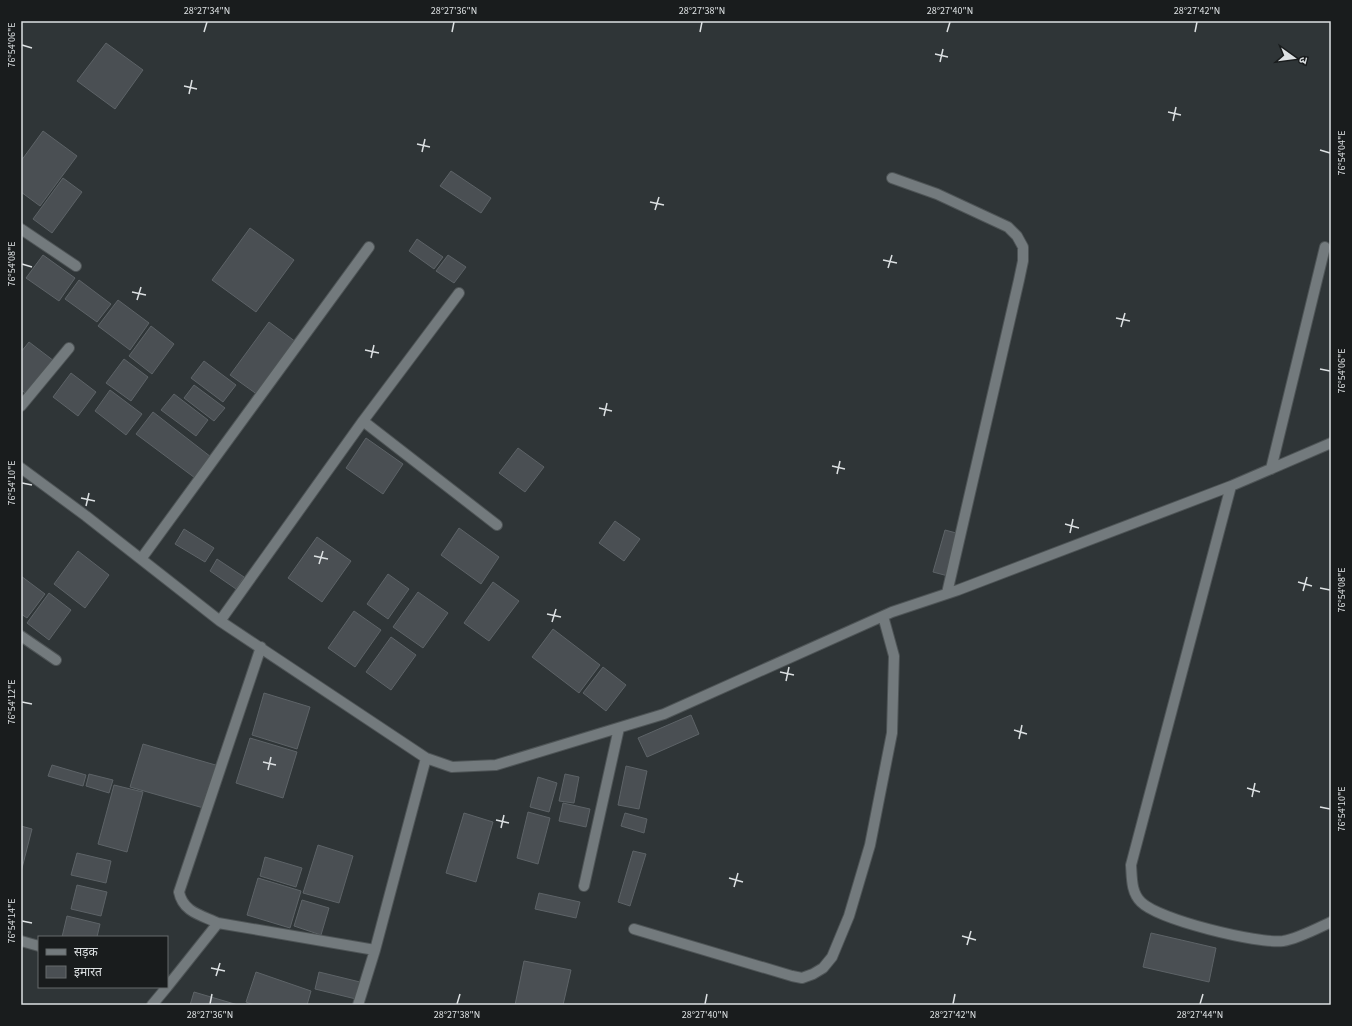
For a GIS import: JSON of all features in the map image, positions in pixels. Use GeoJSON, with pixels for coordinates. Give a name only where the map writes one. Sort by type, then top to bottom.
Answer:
{"type":"FeatureCollection","features":[{"type":"Feature","properties":{"kind":"street"},"geometry":{"type":"LineString","coordinates":[[892,178],[937,194],[1008,227],[1018,236],[1023,246],[1023,261],[1019,280],[947,593]]}},
{"type":"Feature","properties":{"kind":"street"},"geometry":{"type":"LineString","coordinates":[[21,229],[76,266]]}},
{"type":"Feature","properties":{"kind":"street"},"geometry":{"type":"LineString","coordinates":[[1271,469],[1325,246]]}},
{"type":"Feature","properties":{"kind":"street"},"geometry":{"type":"LineString","coordinates":[[141,559],[368,247]]}},
{"type":"Feature","properties":{"kind":"street"},"geometry":{"type":"LineString","coordinates":[[220,621],[363,421],[459,293]]}},
{"type":"Feature","properties":{"kind":"street"},"geometry":{"type":"LineString","coordinates":[[21,406],[69,348]]}},
{"type":"Feature","properties":{"kind":"street"},"geometry":{"type":"LineString","coordinates":[[363,421],[497,525]]}},
{"type":"Feature","properties":{"kind":"street"},"geometry":{"type":"LineString","coordinates":[[21,468],[220,621],[426,758],[452,767],[496,765],[664,714],[883,616],[1231,486],[1331,443]]}},
{"type":"Feature","properties":{"kind":"street"},"geometry":{"type":"LineString","coordinates":[[1231,486],[1131,865],[1132,886],[1141,902],[1155,910],[1199,927],[1255,939],[1284,941],[1331,922]]}},
{"type":"Feature","properties":{"kind":"street"},"geometry":{"type":"LineString","coordinates":[[634,929],[802,978],[823,968],[832,957],[853,902],[870,844],[892,733],[894,656],[883,616]]}},
{"type":"Feature","properties":{"kind":"street"},"geometry":{"type":"LineString","coordinates":[[21,636],[56,660]]}},
{"type":"Feature","properties":{"kind":"street"},"geometry":{"type":"LineString","coordinates":[[261,647],[179,892],[181,902],[188,909],[218,923],[376,950]]}},
{"type":"Feature","properties":{"kind":"street"},"geometry":{"type":"LineString","coordinates":[[584,886],[619,728]]}},
{"type":"Feature","properties":{"kind":"street"},"geometry":{"type":"LineString","coordinates":[[358,1005],[376,950],[426,758]]}},
{"type":"Feature","properties":{"kind":"street"},"geometry":{"type":"LineString","coordinates":[[168,984],[218,923]]}},
{"type":"Feature","properties":{"kind":"street"},"geometry":{"type":"LineString","coordinates":[[21,941],[38,946]]}},
{"type":"Feature","properties":{"kind":"street"},"geometry":{"type":"LineString","coordinates":[[152,1005],[165,988]]}},
{"type":"Feature","properties":{"kind":"building"},"geometry":{"type":"Polygon","coordinates":[[[106,43],[143,70],[115,109],[77,81],[106,43]]]}},
{"type":"Feature","properties":{"kind":"building"},"geometry":{"type":"Polygon","coordinates":[[[43,131],[77,156],[40,206],[21,192],[21,161],[43,131]]]}},
{"type":"Feature","properties":{"kind":"building"},"geometry":{"type":"Polygon","coordinates":[[[451,171],[491,198],[481,213],[440,186],[451,171]]]}},
{"type":"Feature","properties":{"kind":"building"},"geometry":{"type":"Polygon","coordinates":[[[63,178],[82,192],[52,233],[33,219],[63,178]]]}},
{"type":"Feature","properties":{"kind":"building"},"geometry":{"type":"Polygon","coordinates":[[[250,228],[294,260],[256,312],[212,280],[250,228]]]}},
{"type":"Feature","properties":{"kind":"building"},"geometry":{"type":"Polygon","coordinates":[[[417,239],[443,257],[434,269],[409,251],[417,239]]]}},
{"type":"Feature","properties":{"kind":"building"},"geometry":{"type":"Polygon","coordinates":[[[43,255],[75,278],[59,301],[26,278],[43,255]]]}},
{"type":"Feature","properties":{"kind":"building"},"geometry":{"type":"Polygon","coordinates":[[[448,255],[466,267],[454,283],[436,271],[448,255]]]}},
{"type":"Feature","properties":{"kind":"building"},"geometry":{"type":"Polygon","coordinates":[[[79,280],[111,304],[97,322],[65,299],[79,280]]]}},
{"type":"Feature","properties":{"kind":"building"},"geometry":{"type":"Polygon","coordinates":[[[118,300],[149,323],[130,350],[98,326],[118,300]]]}},
{"type":"Feature","properties":{"kind":"building"},"geometry":{"type":"Polygon","coordinates":[[[269,322],[296,342],[258,395],[230,375],[269,322]]]}},
{"type":"Feature","properties":{"kind":"building"},"geometry":{"type":"Polygon","coordinates":[[[151,326],[174,344],[152,374],[129,356],[151,326]]]}},
{"type":"Feature","properties":{"kind":"building"},"geometry":{"type":"Polygon","coordinates":[[[29,342],[54,361],[28,395],[21,390],[21,352],[29,342]]]}},
{"type":"Feature","properties":{"kind":"building"},"geometry":{"type":"Polygon","coordinates":[[[124,359],[148,377],[131,401],[106,383],[124,359]]]}},
{"type":"Feature","properties":{"kind":"building"},"geometry":{"type":"Polygon","coordinates":[[[204,361],[236,385],[223,402],[191,378],[204,361]]]}},
{"type":"Feature","properties":{"kind":"building"},"geometry":{"type":"Polygon","coordinates":[[[71,373],[96,392],[78,416],[53,397],[71,373]]]}},
{"type":"Feature","properties":{"kind":"building"},"geometry":{"type":"Polygon","coordinates":[[[194,385],[225,408],[214,421],[184,398],[194,385]]]}},
{"type":"Feature","properties":{"kind":"building"},"geometry":{"type":"Polygon","coordinates":[[[110,390],[142,414],[126,435],[95,411],[110,390]]]}},
{"type":"Feature","properties":{"kind":"building"},"geometry":{"type":"Polygon","coordinates":[[[174,394],[208,420],[196,436],[161,410],[174,394]]]}},
{"type":"Feature","properties":{"kind":"building"},"geometry":{"type":"Polygon","coordinates":[[[153,412],[211,457],[195,478],[136,434],[153,412]]]}},
{"type":"Feature","properties":{"kind":"building"},"geometry":{"type":"Polygon","coordinates":[[[366,438],[403,464],[383,494],[346,468],[366,438]]]}},
{"type":"Feature","properties":{"kind":"building"},"geometry":{"type":"Polygon","coordinates":[[[518,448],[544,467],[525,492],[499,473],[518,448]]]}},
{"type":"Feature","properties":{"kind":"building"},"geometry":{"type":"Polygon","coordinates":[[[615,521],[640,539],[624,561],[599,543],[615,521]]]}},
{"type":"Feature","properties":{"kind":"building"},"geometry":{"type":"Polygon","coordinates":[[[459,528],[499,557],[481,584],[441,555],[459,528]]]}},
{"type":"Feature","properties":{"kind":"building"},"geometry":{"type":"Polygon","coordinates":[[[184,529],[214,548],[205,562],[175,544],[184,529]]]}},
{"type":"Feature","properties":{"kind":"building"},"geometry":{"type":"Polygon","coordinates":[[[945,530],[960,534],[948,576],[933,572],[945,530]]]}},
{"type":"Feature","properties":{"kind":"building"},"geometry":{"type":"Polygon","coordinates":[[[317,537],[351,561],[322,602],[288,578],[317,537]]]}},
{"type":"Feature","properties":{"kind":"building"},"geometry":{"type":"Polygon","coordinates":[[[78,551],[109,575],[85,608],[54,584],[78,551]]]}},
{"type":"Feature","properties":{"kind":"building"},"geometry":{"type":"Polygon","coordinates":[[[217,559],[244,577],[236,589],[210,571],[217,559]]]}},
{"type":"Feature","properties":{"kind":"building"},"geometry":{"type":"Polygon","coordinates":[[[388,574],[409,589],[388,619],[367,604],[388,574]]]}},
{"type":"Feature","properties":{"kind":"building"},"geometry":{"type":"Polygon","coordinates":[[[21,576],[45,594],[27,618],[21,614],[21,576]]]}},
{"type":"Feature","properties":{"kind":"building"},"geometry":{"type":"Polygon","coordinates":[[[493,582],[519,601],[489,641],[464,623],[493,582]]]}},
{"type":"Feature","properties":{"kind":"building"},"geometry":{"type":"Polygon","coordinates":[[[418,592],[448,613],[423,648],[393,627],[418,592]]]}},
{"type":"Feature","properties":{"kind":"building"},"geometry":{"type":"Polygon","coordinates":[[[49,593],[71,610],[49,640],[27,623],[49,593]]]}},
{"type":"Feature","properties":{"kind":"building"},"geometry":{"type":"Polygon","coordinates":[[[354,611],[381,630],[355,667],[328,648],[354,611]]]}},
{"type":"Feature","properties":{"kind":"building"},"geometry":{"type":"Polygon","coordinates":[[[553,629],[600,665],[579,693],[532,657],[553,629]]]}},
{"type":"Feature","properties":{"kind":"building"},"geometry":{"type":"Polygon","coordinates":[[[391,637],[416,655],[391,690],[366,672],[391,637]]]}},
{"type":"Feature","properties":{"kind":"building"},"geometry":{"type":"Polygon","coordinates":[[[603,667],[626,685],[606,711],[583,693],[603,667]]]}},
{"type":"Feature","properties":{"kind":"building"},"geometry":{"type":"Polygon","coordinates":[[[264,693],[310,707],[297,749],[252,735],[264,693]]]}},
{"type":"Feature","properties":{"kind":"building"},"geometry":{"type":"Polygon","coordinates":[[[691,715],[699,734],[647,757],[638,738],[691,715]]]}},
{"type":"Feature","properties":{"kind":"building"},"geometry":{"type":"Polygon","coordinates":[[[250,738],[297,752],[283,798],[236,783],[250,738]]]}},
{"type":"Feature","properties":{"kind":"building"},"geometry":{"type":"Polygon","coordinates":[[[143,744],[219,766],[207,809],[130,787],[143,744]]]}},
{"type":"Feature","properties":{"kind":"building"},"geometry":{"type":"Polygon","coordinates":[[[52,765],[86,775],[83,786],[48,776],[52,765]]]}},
{"type":"Feature","properties":{"kind":"building"},"geometry":{"type":"Polygon","coordinates":[[[626,766],[647,771],[639,809],[618,805],[626,766]]]}},
{"type":"Feature","properties":{"kind":"building"},"geometry":{"type":"Polygon","coordinates":[[[89,774],[113,780],[109,793],[86,786],[89,774]]]}},
{"type":"Feature","properties":{"kind":"building"},"geometry":{"type":"Polygon","coordinates":[[[565,774],[579,777],[574,803],[559,801],[565,774]]]}},
{"type":"Feature","properties":{"kind":"building"},"geometry":{"type":"Polygon","coordinates":[[[538,777],[557,783],[549,812],[530,807],[538,777]]]}},
{"type":"Feature","properties":{"kind":"building"},"geometry":{"type":"Polygon","coordinates":[[[114,785],[143,792],[127,852],[98,844],[114,785]]]}},
{"type":"Feature","properties":{"kind":"building"},"geometry":{"type":"Polygon","coordinates":[[[563,803],[590,809],[586,827],[559,821],[563,803]]]}},
{"type":"Feature","properties":{"kind":"building"},"geometry":{"type":"Polygon","coordinates":[[[528,812],[550,818],[538,864],[517,858],[528,812]]]}},
{"type":"Feature","properties":{"kind":"building"},"geometry":{"type":"Polygon","coordinates":[[[464,813],[493,822],[476,882],[446,873],[464,813]]]}},
{"type":"Feature","properties":{"kind":"building"},"geometry":{"type":"Polygon","coordinates":[[[625,813],[647,819],[644,833],[621,826],[625,813]]]}},
{"type":"Feature","properties":{"kind":"building"},"geometry":{"type":"Polygon","coordinates":[[[21,826],[32,829],[21,872],[21,826]]]}},
{"type":"Feature","properties":{"kind":"building"},"geometry":{"type":"Polygon","coordinates":[[[318,845],[353,856],[339,903],[303,893],[318,845]]]}},
{"type":"Feature","properties":{"kind":"building"},"geometry":{"type":"Polygon","coordinates":[[[633,851],[646,854],[630,906],[618,902],[633,851]]]}},
{"type":"Feature","properties":{"kind":"building"},"geometry":{"type":"Polygon","coordinates":[[[77,853],[111,861],[106,883],[71,875],[77,853]]]}},
{"type":"Feature","properties":{"kind":"building"},"geometry":{"type":"Polygon","coordinates":[[[265,857],[302,868],[296,887],[260,876],[265,857]]]}},
{"type":"Feature","properties":{"kind":"building"},"geometry":{"type":"Polygon","coordinates":[[[258,878],[301,891],[290,928],[247,915],[258,878]]]}},
{"type":"Feature","properties":{"kind":"building"},"geometry":{"type":"Polygon","coordinates":[[[77,885],[107,892],[101,916],[71,909],[77,885]]]}},
{"type":"Feature","properties":{"kind":"building"},"geometry":{"type":"Polygon","coordinates":[[[539,893],[580,902],[576,918],[535,909],[539,893]]]}},
{"type":"Feature","properties":{"kind":"building"},"geometry":{"type":"Polygon","coordinates":[[[302,900],[329,908],[321,935],[294,926],[302,900]]]}},
{"type":"Feature","properties":{"kind":"building"},"geometry":{"type":"Polygon","coordinates":[[[67,916],[100,924],[97,936],[62,936],[67,916]]]}},
{"type":"Feature","properties":{"kind":"building"},"geometry":{"type":"Polygon","coordinates":[[[1151,933],[1216,948],[1209,982],[1143,967],[1151,933]]]}},
{"type":"Feature","properties":{"kind":"building"},"geometry":{"type":"Polygon","coordinates":[[[524,961],[571,970],[563,1005],[515,1005],[524,961]]]}},
{"type":"Feature","properties":{"kind":"building"},"geometry":{"type":"Polygon","coordinates":[[[256,972],[311,991],[307,1005],[254,1005],[246,1002],[256,972]]]}},
{"type":"Feature","properties":{"kind":"building"},"geometry":{"type":"Polygon","coordinates":[[[319,972],[360,982],[356,999],[315,989],[319,972]]]}},
{"type":"Feature","properties":{"kind":"building"},"geometry":{"type":"Polygon","coordinates":[[[194,992],[238,1005],[190,1005],[194,992]]]}}]}
